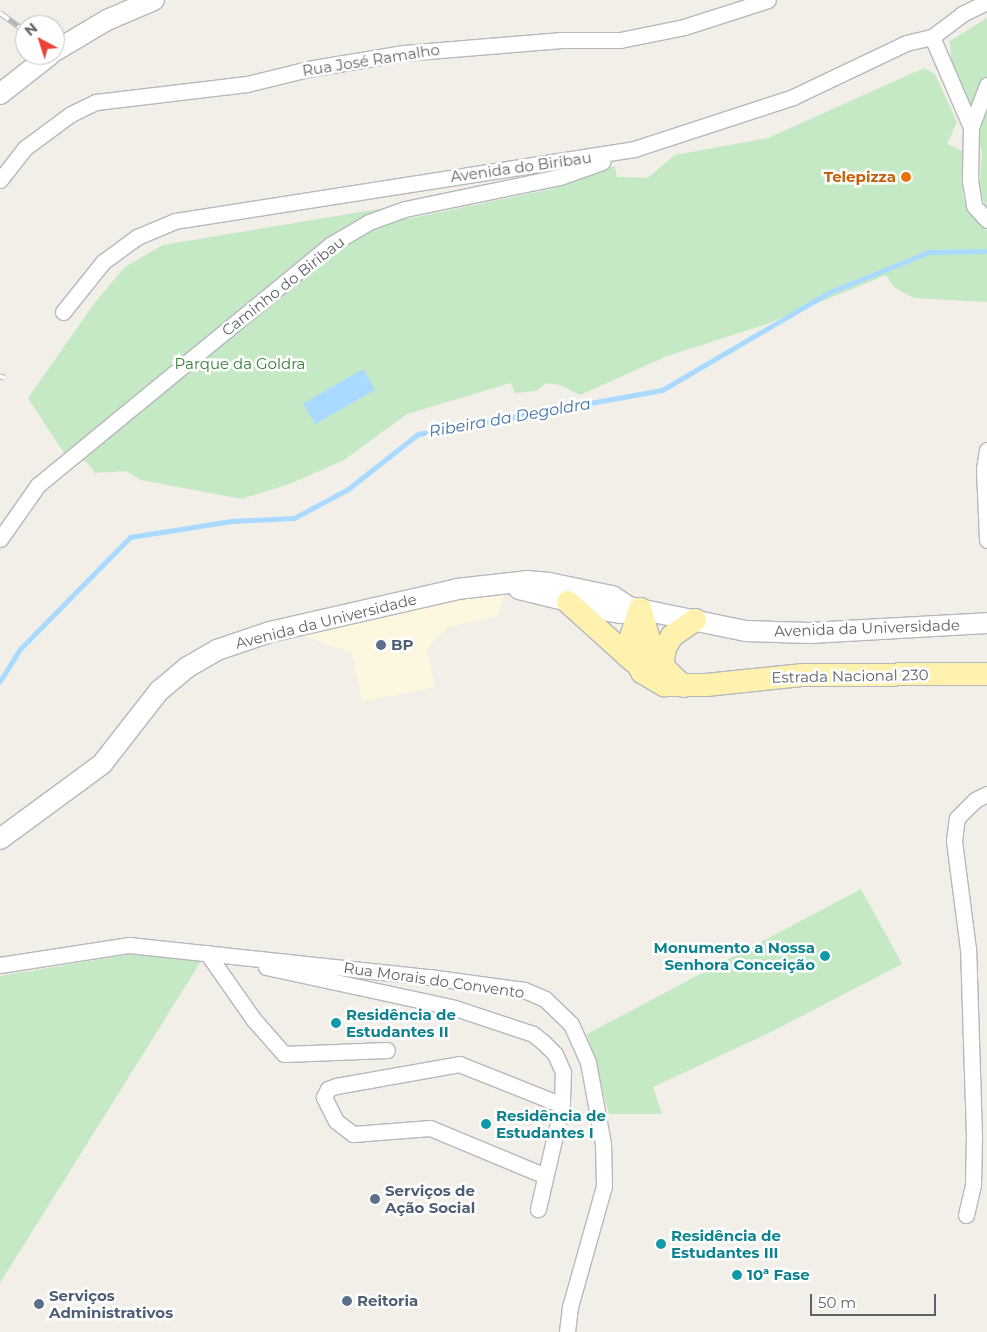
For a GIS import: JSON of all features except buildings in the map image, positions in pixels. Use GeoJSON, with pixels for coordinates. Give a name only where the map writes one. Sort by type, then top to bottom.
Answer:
{"type":"FeatureCollection","features":[{"type":"Feature","properties":{"kind":"main road"},"geometry":{"type":"LineString","coordinates":[[65,45],[107,20],[154,0]]}},
{"type":"Feature","properties":{"kind":"main road"},"geometry":{"type":"LineString","coordinates":[[0,94],[37,65]]}},
{"type":"Feature","properties":{"kind":"main road","name":"Avenida da Universidade"},"geometry":{"type":"LineString","coordinates":[[0,838],[102,764],[159,691],[186,668],[216,650],[270,632],[457,588],[526,581],[566,586],[612,596],[635,608],[746,631],[810,633],[987,623]]}},
{"type":"Feature","properties":{"kind":"main road","name":"Avenida da Universidade"},"geometry":{"type":"LineString","coordinates":[[515,583],[521,591],[568,602],[621,613],[635,608]]}},
{"type":"Feature","properties":{"kind":"main road","name":"Estrada Nacional 230"},"geometry":{"type":"LineString","coordinates":[[568,602],[652,680],[683,686],[803,675],[987,674]]}},
{"type":"Feature","properties":{"kind":"main road"},"geometry":{"type":"LineString","coordinates":[[633,661],[629,642],[635,608]]}},
{"type":"Feature","properties":{"kind":"main road"},"geometry":{"type":"LineString","coordinates":[[635,608],[651,648],[662,667],[683,686]]}},
{"type":"Feature","properties":{"kind":"main road"},"geometry":{"type":"LineString","coordinates":[[662,667],[665,648],[672,636],[695,620]]}},
{"type":"Feature","properties":{"kind":"street","name":"Rua José Ramalho"},"geometry":{"type":"LineString","coordinates":[[0,180],[25,148],[71,114],[96,102],[247,84],[308,69],[404,53],[562,40],[620,40],[684,27],[768,0]]}},
{"type":"Feature","properties":{"kind":"street","name":"Avenida do Biribau"},"geometry":{"type":"LineString","coordinates":[[63,312],[103,262],[137,237],[175,221],[634,149],[792,97],[906,43],[932,37],[962,14],[987,2]]}},
{"type":"Feature","properties":{"kind":"street"},"geometry":{"type":"LineString","coordinates":[[932,37],[971,127]]}},
{"type":"Feature","properties":{"kind":"street"},"geometry":{"type":"LineString","coordinates":[[987,85],[971,127],[970,180],[974,206],[987,220]]}},
{"type":"Feature","properties":{"kind":"street","name":"Caminho do Biribau"},"geometry":{"type":"LineString","coordinates":[[0,539],[38,485],[330,245],[369,222],[405,208],[560,178],[634,149]]}},
{"type":"Feature","properties":{"kind":"street"},"geometry":{"type":"LineString","coordinates":[[987,450],[984,470],[987,540]]}},
{"type":"Feature","properties":{"kind":"street"},"geometry":{"type":"LineString","coordinates":[[966,1215],[973,1184],[974,1136],[968,949],[954,841],[956,818],[975,800],[987,794]]}},
{"type":"Feature","properties":{"kind":"street","name":"Rua Morais do Convento"},"geometry":{"type":"LineString","coordinates":[[0,965],[129,944],[524,990],[545,999],[571,1024],[588,1062],[603,1144],[604,1186],[570,1307],[567,1332]]}},
{"type":"Feature","properties":{"kind":"street"},"geometry":{"type":"LineString","coordinates":[[207,953],[254,1020],[284,1054],[387,1050]]}},
{"type":"Feature","properties":{"kind":"street"},"geometry":{"type":"LineString","coordinates":[[224,955],[305,978],[455,1008],[533,1034],[555,1054],[563,1072],[562,1105],[543,1175],[538,1209]]}},
{"type":"Feature","properties":{"kind":"street"},"geometry":{"type":"LineString","coordinates":[[543,1175],[438,1130],[353,1134],[336,1121],[324,1097],[328,1089],[336,1086],[459,1064],[562,1105]]}},
{"type":"Feature","properties":{"kind":"shaded area","name":"BP"},"geometry":{"type":"Polygon","coordinates":[[[504,593],[498,616],[448,627],[434,640],[427,650],[435,687],[362,702],[352,653],[302,635],[440,600],[504,593]]]}},
{"type":"Feature","properties":{"kind":"green space"},"geometry":{"type":"Polygon","coordinates":[[[987,18],[987,209],[979,191],[982,152],[975,125],[948,65],[951,60],[950,41],[987,18]]]}},
{"type":"Feature","properties":{"kind":"green space","name":"Parque da Goldra"},"geometry":{"type":"Polygon","coordinates":[[[924,68],[935,74],[957,122],[947,144],[962,151],[963,196],[969,210],[987,231],[987,302],[913,298],[894,287],[886,275],[767,324],[667,356],[580,395],[560,385],[546,383],[536,391],[515,393],[511,383],[407,414],[344,460],[292,483],[242,499],[141,480],[126,471],[95,473],[87,462],[66,456],[28,398],[96,301],[125,267],[163,245],[396,206],[407,219],[551,189],[615,166],[617,177],[647,178],[675,155],[768,138],[924,68]]]}},
{"type":"Feature","properties":{"kind":"green space"},"geometry":{"type":"Polygon","coordinates":[[[861,889],[902,964],[769,1033],[653,1087],[662,1114],[609,1114],[587,1034],[861,889]]]}},
{"type":"Feature","properties":{"kind":"green space"},"geometry":{"type":"Polygon","coordinates":[[[132,954],[201,961],[0,1283],[0,976],[132,954]]]}},
{"type":"Feature","properties":{"kind":"water"},"geometry":{"type":"Polygon","coordinates":[[[363,369],[375,390],[315,424],[303,404],[363,369]]]}},
{"type":"Feature","properties":{"kind":"waterway","name":"Ribeira da Degoldra"},"geometry":{"type":"LineString","coordinates":[[0,681],[20,649],[130,537],[232,521],[294,518],[348,489],[418,434],[662,390],[830,292],[929,252],[987,251]]}},
{"type":"Feature","properties":{"kind":"railway"},"geometry":{"type":"LineString","coordinates":[[0,13],[15,24]]}},
{"type":"Feature","properties":{"kind":"railway"},"geometry":{"type":"LineString","coordinates":[[0,376],[5,378]]}},
{"type":"Feature","properties":{"kind":"place","name":"Telepizza"},"geometry":{"type":"Point","coordinates":[906,177]}},
{"type":"Feature","properties":{"kind":"place","name":"BP"},"geometry":{"type":"Point","coordinates":[381,645]}},
{"type":"Feature","properties":{"kind":"place","name":"Monumento a Nossa Senhora Conceição"},"geometry":{"type":"Point","coordinates":[825,956]}},
{"type":"Feature","properties":{"kind":"place","name":"Residência de Estudantes II"},"geometry":{"type":"Point","coordinates":[336,1023]}},
{"type":"Feature","properties":{"kind":"place","name":"Residência de Estudantes I"},"geometry":{"type":"Point","coordinates":[486,1124]}},
{"type":"Feature","properties":{"kind":"place","name":"Serviços de Ação Social"},"geometry":{"type":"Point","coordinates":[375,1199]}},
{"type":"Feature","properties":{"kind":"place","name":"Residência de Estudantes III"},"geometry":{"type":"Point","coordinates":[661,1244]}},
{"type":"Feature","properties":{"kind":"place","name":"10ª Fase"},"geometry":{"type":"Point","coordinates":[737,1275]}},
{"type":"Feature","properties":{"kind":"place","name":"Reitoria"},"geometry":{"type":"Point","coordinates":[347,1301]}},
{"type":"Feature","properties":{"kind":"place","name":"Serviços Administrativos"},"geometry":{"type":"Point","coordinates":[39,1304]}}]}
